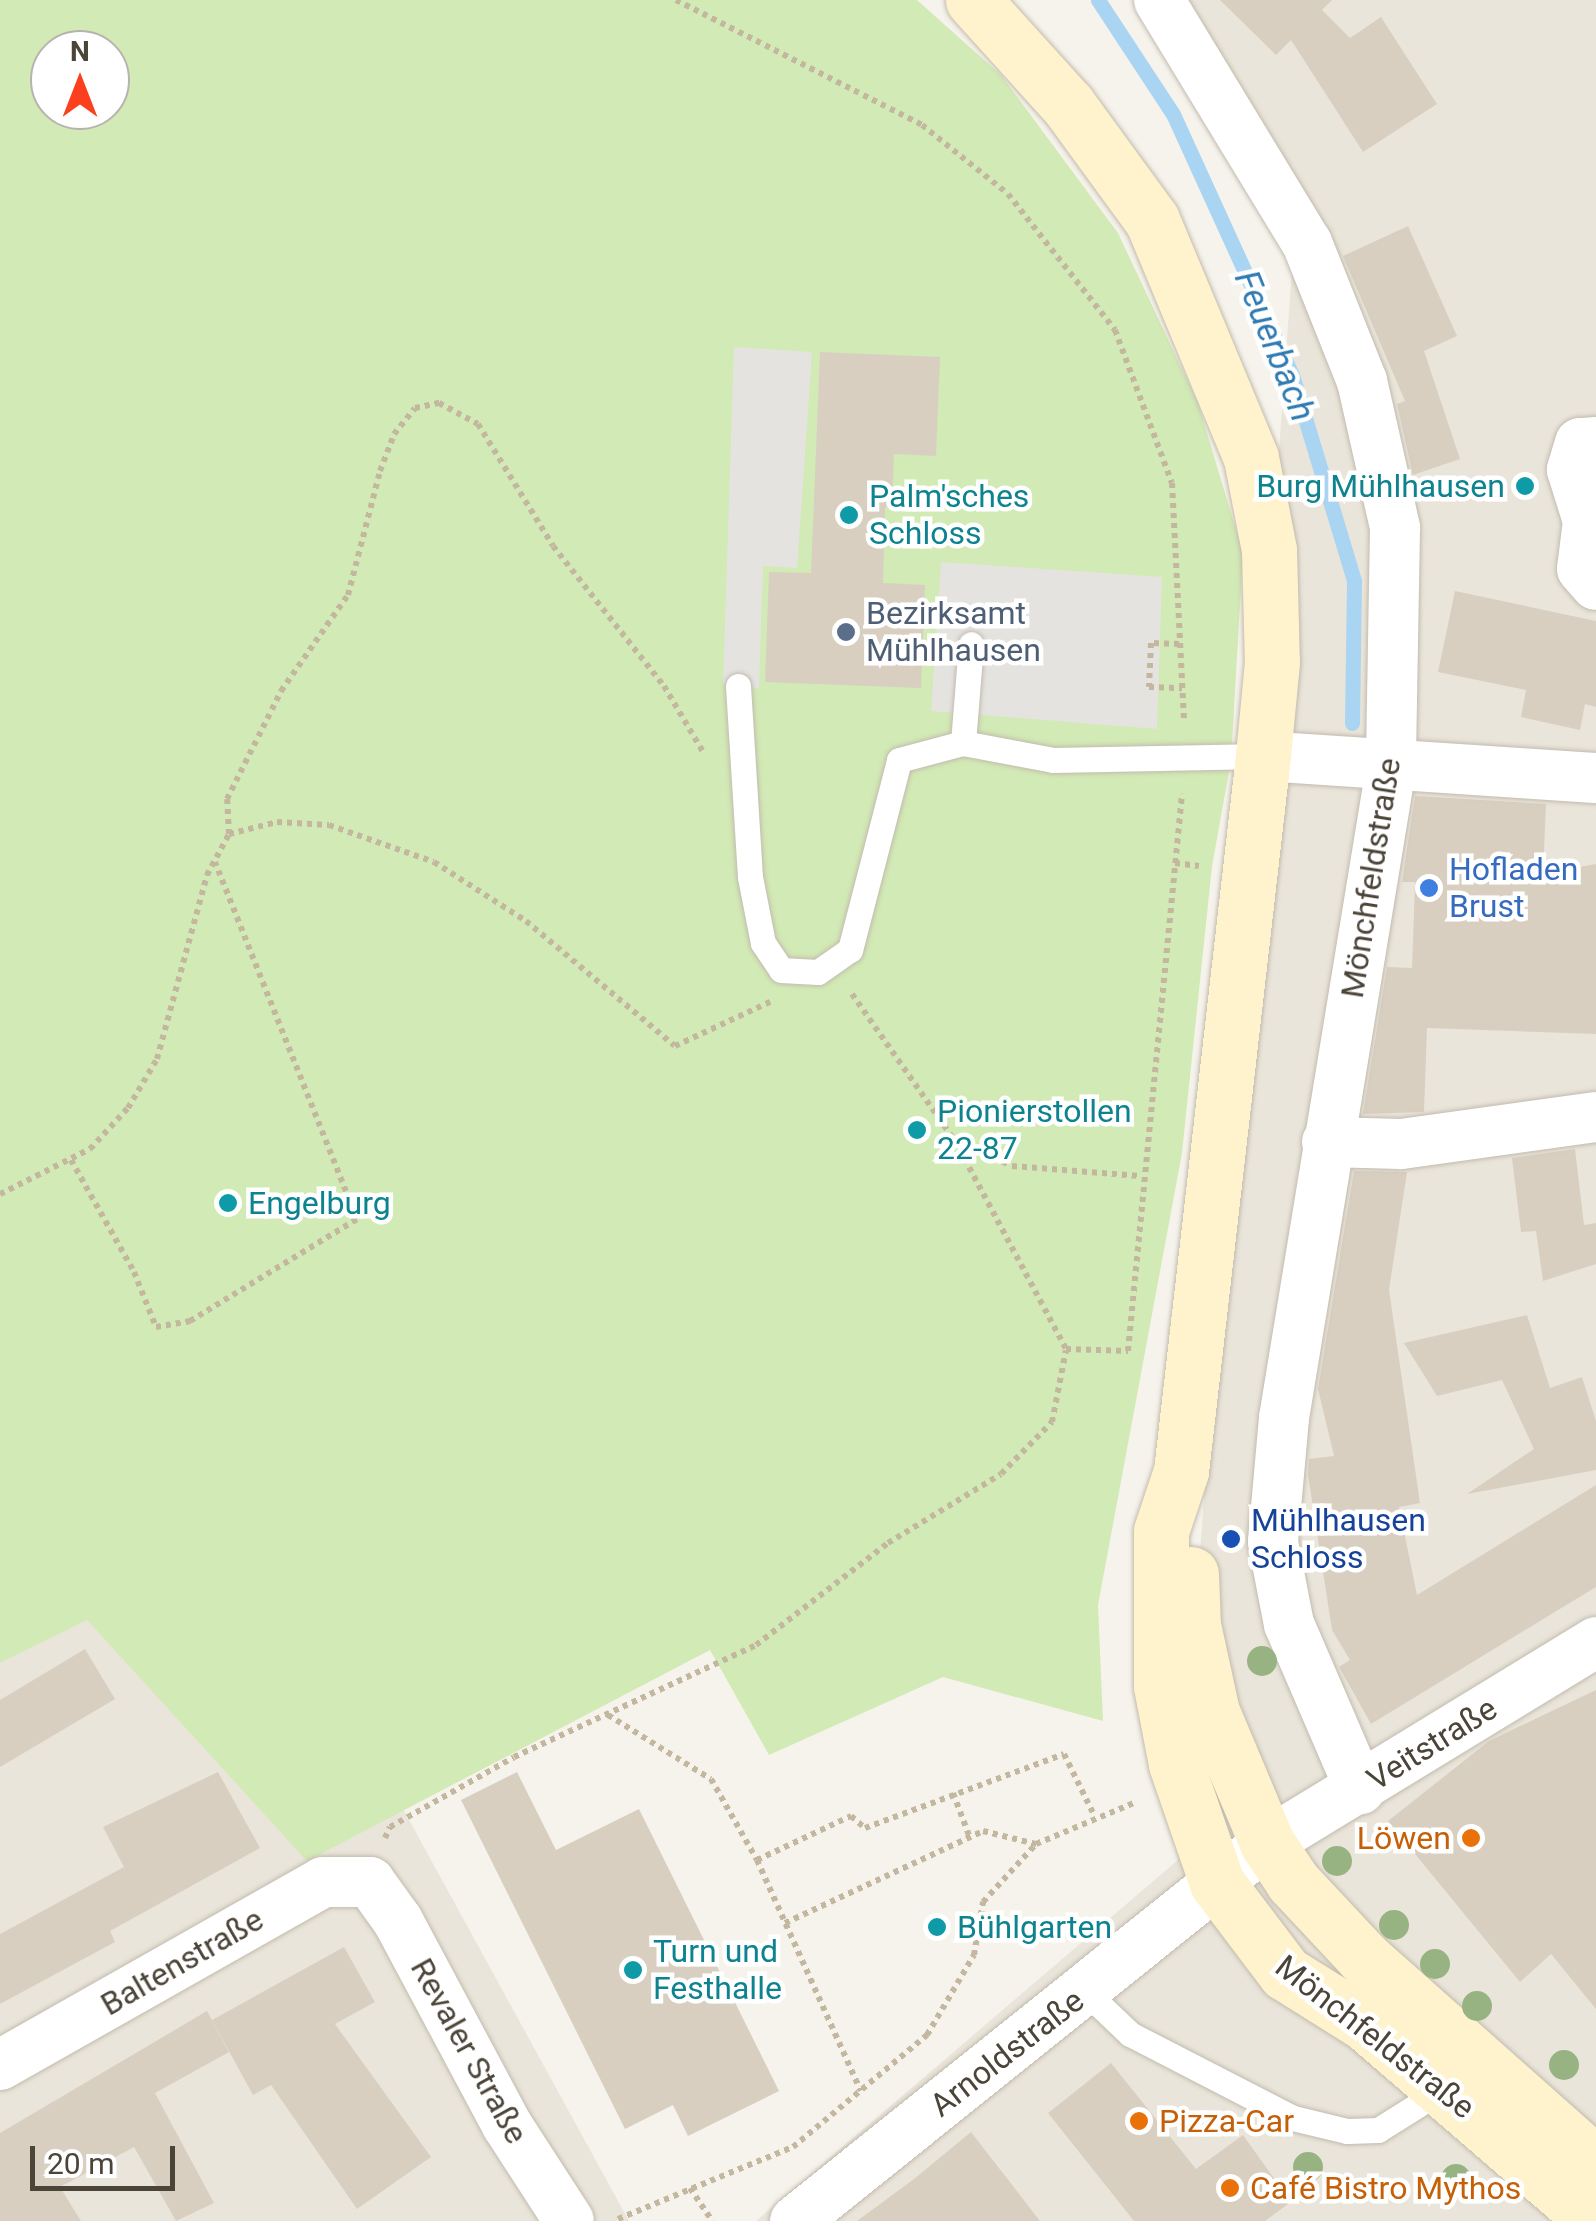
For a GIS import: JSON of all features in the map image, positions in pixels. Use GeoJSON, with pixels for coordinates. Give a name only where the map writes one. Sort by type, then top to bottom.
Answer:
{"type":"FeatureCollection","features":[{"type":"Feature","properties":{"kind":"main road","name":"Mönchfeldstraße"},"geometry":{"type":"LineString","coordinates":[[973,0],[1068,106],[1152,220],[1214,356],[1251,458],[1269,550],[1272,662],[1181,1471],[1193,1625],[1212,1712],[1267,1843],[1293,1882],[1594,2221]]}},
{"type":"Feature","properties":{"kind":"main road","name":"Mönchfeldstraße"},"geometry":{"type":"LineString","coordinates":[[1181,1471],[1161,1531],[1161,1686],[1176,1764],[1217,1883],[1285,1973],[1365,2023],[1458,2072],[1596,2164]]}},
{"type":"Feature","properties":{"kind":"street","name":"Mönchfeldstraße"},"geometry":{"type":"LineString","coordinates":[[1159,0],[1306,243],[1362,381],[1395,528],[1391,768],[1284,1418],[1273,1542],[1290,1624],[1360,1789]]}},
{"type":"Feature","properties":{"kind":"street"},"geometry":{"type":"LineString","coordinates":[[1596,442],[1580,443],[1572,470],[1588,521],[1582,569],[1596,585]]}},
{"type":"Feature","properties":{"kind":"street"},"geometry":{"type":"LineString","coordinates":[[1263,756],[1391,768],[1596,778]]}},
{"type":"Feature","properties":{"kind":"street"},"geometry":{"type":"LineString","coordinates":[[1327,1142],[1400,1144],[1596,1118]]}},
{"type":"Feature","properties":{"kind":"street","name":"Veitstraße"},"geometry":{"type":"LineString","coordinates":[[1217,1883],[1267,1843],[1596,1642]]}},
{"type":"Feature","properties":{"kind":"street","name":"Baltenstraße"},"geometry":{"type":"LineString","coordinates":[[0,2065],[323,1882],[370,1882]]}},
{"type":"Feature","properties":{"kind":"street","name":"Revaler Straße"},"geometry":{"type":"LineString","coordinates":[[370,1882],[398,1920],[506,2125],[569,2221]]}},
{"type":"Feature","properties":{"kind":"street","name":"Arnoldstraße"},"geometry":{"type":"LineString","coordinates":[[795,2221],[1086,1992],[1217,1883]]}},
{"type":"Feature","properties":{"kind":"lane"},"geometry":{"type":"LineString","coordinates":[[964,742],[971,644]]}},
{"type":"Feature","properties":{"kind":"lane"},"geometry":{"type":"LineString","coordinates":[[738,686],[750,877],[763,943],[781,970],[818,972],[850,950],[858,931],[875,836],[899,760],[964,742],[1053,760],[1186,753],[1263,756]]}},
{"type":"Feature","properties":{"kind":"lane"},"geometry":{"type":"LineString","coordinates":[[1086,1992],[1130,2034],[1292,2118],[1347,2131],[1378,2130],[1458,2072]]}},
{"type":"Feature","properties":{"kind":"path"},"geometry":{"type":"LineString","coordinates":[[676,0],[922,125],[1008,194],[1115,330],[1172,484],[1186,753],[1140,1176],[1128,1350],[1066,1349]]}},
{"type":"Feature","properties":{"kind":"path"},"geometry":{"type":"LineString","coordinates":[[0,1194],[71,1160],[128,1108],[156,1059],[215,862],[229,834],[226,799],[280,691],[348,595],[394,434],[415,408],[439,403],[478,424],[502,454],[553,546],[664,686],[713,768]]}},
{"type":"Feature","properties":{"kind":"path"},"geometry":{"type":"LineString","coordinates":[[1179,644],[1151,643],[1149,687],[1182,688]]}},
{"type":"Feature","properties":{"kind":"path"},"geometry":{"type":"LineString","coordinates":[[229,834],[277,822],[329,825],[434,862],[526,921],[675,1046],[758,1013]]}},
{"type":"Feature","properties":{"kind":"path"},"geometry":{"type":"LineString","coordinates":[[71,1160],[134,1272],[156,1327],[190,1322],[358,1220],[215,862]]}},
{"type":"Feature","properties":{"kind":"path"},"geometry":{"type":"LineString","coordinates":[[370,1882],[390,1826],[606,1714],[756,1645],[888,1543],[1001,1474],[1052,1422],[1066,1349],[956,1141],[832,964]]}},
{"type":"Feature","properties":{"kind":"path"},"geometry":{"type":"LineString","coordinates":[[956,1141],[1012,1166],[1140,1176]]}},
{"type":"Feature","properties":{"kind":"path"},"geometry":{"type":"LineString","coordinates":[[606,1714],[711,1779],[757,1860],[861,2090]]}},
{"type":"Feature","properties":{"kind":"path"},"geometry":{"type":"LineString","coordinates":[[757,1860],[851,1816],[865,1828],[953,1792],[1064,1754],[1094,1815]]}},
{"type":"Feature","properties":{"kind":"path"},"geometry":{"type":"LineString","coordinates":[[953,1792],[970,1838]]}},
{"type":"Feature","properties":{"kind":"path"},"geometry":{"type":"LineString","coordinates":[[612,2221],[793,2147],[926,2036],[974,1954],[983,1902],[1036,1844],[1094,1815],[1134,1803]]}},
{"type":"Feature","properties":{"kind":"path"},"geometry":{"type":"LineString","coordinates":[[785,1923],[983,1832],[1036,1844]]}},
{"type":"Feature","properties":{"kind":"path"},"geometry":{"type":"LineString","coordinates":[[690,2188],[712,2221]]}},
{"type":"Feature","properties":{"kind":"shaded area"},"geometry":{"type":"Polygon","coordinates":[[[1146,0],[1596,0],[1596,2221],[756,2221],[1178,1860],[1293,255],[1146,0]]]}},
{"type":"Feature","properties":{"kind":"shaded area"},"geometry":{"type":"Polygon","coordinates":[[[734,347],[812,352],[797,568],[763,566],[759,688],[723,684],[734,347]]]}},
{"type":"Feature","properties":{"kind":"shaded area"},"geometry":{"type":"Polygon","coordinates":[[[941,562],[1162,577],[1157,729],[931,711],[941,562]]]}},
{"type":"Feature","properties":{"kind":"shaded area"},"geometry":{"type":"Polygon","coordinates":[[[87,1619],[307,1860],[402,1807],[629,2221],[0,2221],[0,1663],[87,1619]]]}},
{"type":"Feature","properties":{"kind":"green space"},"geometry":{"type":"Polygon","coordinates":[[[0,0],[917,0],[1001,75],[1118,233],[1198,403],[1243,553],[1231,761],[1212,866],[1182,1153],[1098,1605],[1103,1721],[943,1677],[769,1755],[710,1650],[307,1861],[87,1620],[0,1663],[0,0]]]}},
{"type":"Feature","properties":{"kind":"building"},"geometry":{"type":"Polygon","coordinates":[[[1220,0],[1332,0],[1322,10],[1350,38],[1381,17],[1437,104],[1363,152],[1291,40],[1276,55],[1220,0]]]}},
{"type":"Feature","properties":{"kind":"building"},"geometry":{"type":"Polygon","coordinates":[[[1408,226],[1457,336],[1424,351],[1460,459],[1413,475],[1397,404],[1405,401],[1343,256],[1408,226]]]}},
{"type":"Feature","properties":{"kind":"building","name":"Palm'sches Schloss"},"geometry":{"type":"Polygon","coordinates":[[[820,352],[940,357],[936,456],[894,454],[892,507],[885,507],[883,583],[925,585],[921,688],[765,682],[769,572],[811,573],[820,352]]]}},
{"type":"Feature","properties":{"kind":"building"},"geometry":{"type":"Polygon","coordinates":[[[1455,591],[1596,621],[1596,707],[1585,704],[1580,730],[1521,717],[1526,690],[1438,672],[1455,591]]]}},
{"type":"Feature","properties":{"kind":"building"},"geometry":{"type":"Polygon","coordinates":[[[1415,796],[1546,804],[1543,873],[1596,864],[1596,1034],[1427,1028],[1424,1112],[1363,1114],[1387,967],[1412,968],[1415,882],[1402,882],[1415,796]]]}},
{"type":"Feature","properties":{"kind":"building"},"geometry":{"type":"Polygon","coordinates":[[[1575,1149],[1584,1225],[1596,1223],[1596,1264],[1543,1281],[1536,1231],[1521,1232],[1512,1158],[1575,1149]]]}},
{"type":"Feature","properties":{"kind":"building"},"geometry":{"type":"Polygon","coordinates":[[[1354,1171],[1407,1172],[1389,1290],[1420,1503],[1399,1507],[1417,1595],[1596,1485],[1596,1587],[1371,1724],[1339,1667],[1350,1660],[1332,1630],[1308,1475],[1309,1459],[1334,1456],[1318,1389],[1354,1171]]]}},
{"type":"Feature","properties":{"kind":"building"},"geometry":{"type":"Polygon","coordinates":[[[1527,1315],[1550,1388],[1582,1377],[1596,1421],[1596,1470],[1467,1494],[1534,1449],[1502,1380],[1437,1396],[1404,1343],[1527,1315]]]}},
{"type":"Feature","properties":{"kind":"building"},"geometry":{"type":"Polygon","coordinates":[[[85,1649],[115,1699],[0,1767],[0,1700],[85,1649]]]}},
{"type":"Feature","properties":{"kind":"building"},"geometry":{"type":"Polygon","coordinates":[[[1596,1690],[1596,2009],[1551,1954],[1520,1982],[1388,1821],[1489,1741],[1596,1690]]]}},
{"type":"Feature","properties":{"kind":"building"},"geometry":{"type":"Polygon","coordinates":[[[218,1772],[260,1848],[110,1931],[115,1942],[0,2004],[0,1934],[124,1867],[103,1827],[218,1772]]]}},
{"type":"Feature","properties":{"kind":"building","name":"Turn und Festhalle"},"geometry":{"type":"Polygon","coordinates":[[[517,1772],[556,1850],[639,1809],[779,2091],[688,2136],[673,2105],[625,2129],[461,1800],[517,1772]]]}},
{"type":"Feature","properties":{"kind":"building"},"geometry":{"type":"Polygon","coordinates":[[[344,1947],[375,2002],[335,2024],[431,2157],[357,2209],[271,2085],[253,2095],[212,2020],[344,1947]]]}},
{"type":"Feature","properties":{"kind":"building"},"geometry":{"type":"Polygon","coordinates":[[[207,2011],[229,2052],[155,2093],[214,2203],[176,2221],[134,2147],[60,2187],[81,2221],[0,2221],[0,2133],[207,2011]]]}},
{"type":"Feature","properties":{"kind":"building"},"geometry":{"type":"Polygon","coordinates":[[[1111,2063],[1196,2169],[1243,2135],[1291,2202],[1265,2221],[1134,2221],[1048,2113],[1111,2063]]]}},
{"type":"Feature","properties":{"kind":"building"},"geometry":{"type":"Polygon","coordinates":[[[971,2132],[1040,2221],[857,2221],[914,2179],[971,2132]]]}},
{"type":"Feature","properties":{"kind":"waterway","name":"Feuerbach"},"geometry":{"type":"LineString","coordinates":[[1098,0],[1173,114],[1292,375],[1354,581],[1352,723]]}},
{"type":"Feature","properties":{"kind":"place","name":"Burg Mühlhausen"},"geometry":{"type":"Point","coordinates":[1525,486]}},
{"type":"Feature","properties":{"kind":"place","name":"Palm'sches Schloss"},"geometry":{"type":"Point","coordinates":[849,515]}},
{"type":"Feature","properties":{"kind":"place","name":"Bezirksamt Mühlhausen"},"geometry":{"type":"Point","coordinates":[846,632]}},
{"type":"Feature","properties":{"kind":"place","name":"Hofladen Brust"},"geometry":{"type":"Point","coordinates":[1429,888]}},
{"type":"Feature","properties":{"kind":"place","name":"Pionierstollen 22-87"},"geometry":{"type":"Point","coordinates":[917,1130]}},
{"type":"Feature","properties":{"kind":"place","name":"Engelburg"},"geometry":{"type":"Point","coordinates":[228,1203]}},
{"type":"Feature","properties":{"kind":"place","name":"Mühlhausen Schloss"},"geometry":{"type":"Point","coordinates":[1231,1539]}},
{"type":"Feature","properties":{"kind":"place","name":"Löwen"},"geometry":{"type":"Point","coordinates":[1471,1838]}},
{"type":"Feature","properties":{"kind":"place","name":"Bühlgarten"},"geometry":{"type":"Point","coordinates":[937,1927]}},
{"type":"Feature","properties":{"kind":"place","name":"Turn und Festhalle"},"geometry":{"type":"Point","coordinates":[633,1970]}},
{"type":"Feature","properties":{"kind":"place","name":"Pizza-Car"},"geometry":{"type":"Point","coordinates":[1139,2121]}},
{"type":"Feature","properties":{"kind":"place","name":"Café Bistro Mythos"},"geometry":{"type":"Point","coordinates":[1230,2188]}}]}
